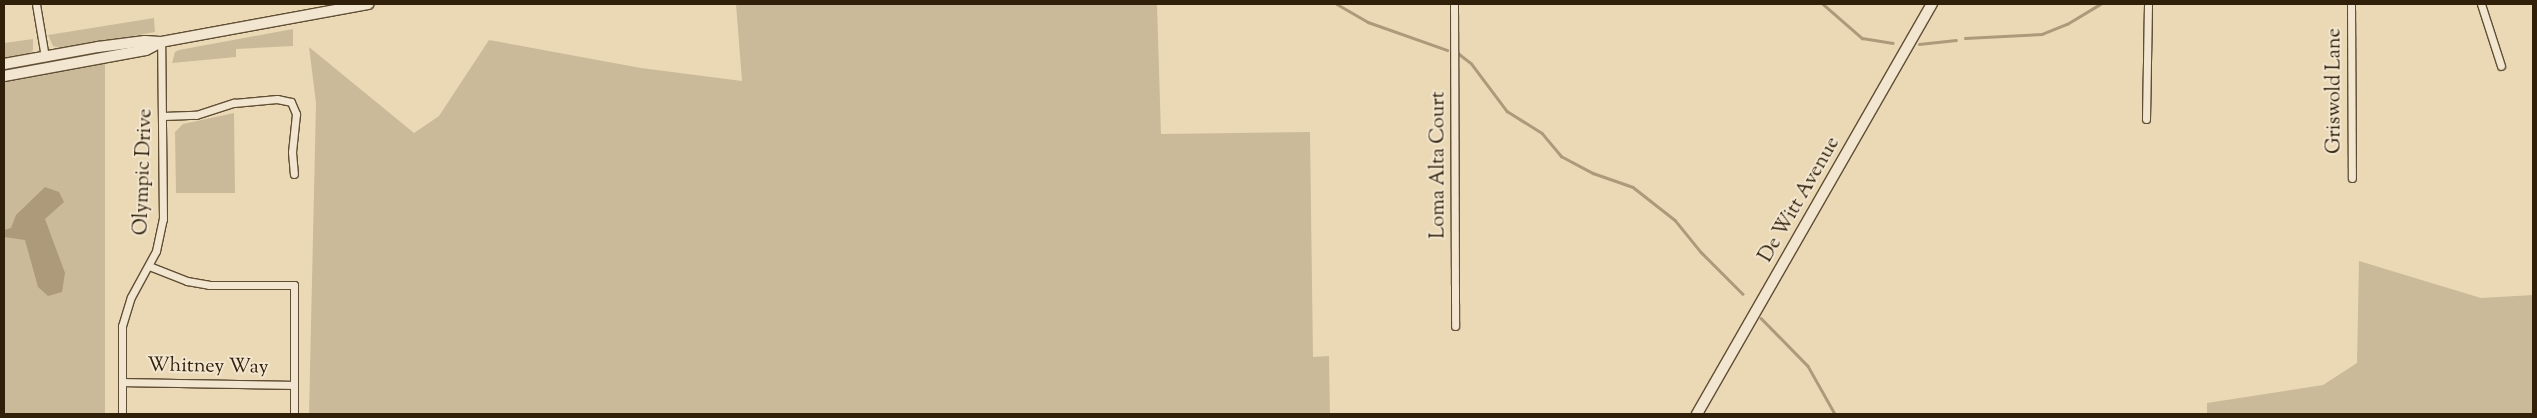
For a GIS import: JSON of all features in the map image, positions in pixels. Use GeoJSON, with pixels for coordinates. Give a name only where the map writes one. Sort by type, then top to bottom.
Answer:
{"type":"FeatureCollection","features":[{"type":"Feature","properties":{"kind":"street"},"geometry":{"type":"LineString","coordinates":[[17,74],[26,66],[44,62],[45,57],[36,4]]}},
{"type":"Feature","properties":{"kind":"street"},"geometry":{"type":"LineString","coordinates":[[4,64],[145,41],[161,42],[369,4]]}},
{"type":"Feature","properties":{"kind":"street","name":"Loma Alta Court"},"geometry":{"type":"LineString","coordinates":[[1454,4],[1455,326]]}},
{"type":"Feature","properties":{"kind":"street","name":"De Witt Avenue"},"geometry":{"type":"LineString","coordinates":[[1698,414],[1932,4]]}},
{"type":"Feature","properties":{"kind":"street"},"geometry":{"type":"LineString","coordinates":[[2146,119],[2148,4]]}},
{"type":"Feature","properties":{"kind":"street","name":"Griswold Lane"},"geometry":{"type":"LineString","coordinates":[[2351,4],[2352,178]]}},
{"type":"Feature","properties":{"kind":"street"},"geometry":{"type":"LineString","coordinates":[[2481,4],[2501,66]]}},
{"type":"Feature","properties":{"kind":"street"},"geometry":{"type":"LineString","coordinates":[[4,76],[146,50],[161,42]]}},
{"type":"Feature","properties":{"kind":"street","name":"Olympic Drive"},"geometry":{"type":"LineString","coordinates":[[122,414],[122,326],[126,312],[149,266],[163,219],[161,42]]}},
{"type":"Feature","properties":{"kind":"street"},"geometry":{"type":"LineString","coordinates":[[163,116],[196,115],[234,103],[277,99],[291,102],[296,114],[292,152],[294,174]]}},
{"type":"Feature","properties":{"kind":"street"},"geometry":{"type":"LineString","coordinates":[[149,266],[187,281],[209,285],[294,285],[294,414]]}},
{"type":"Feature","properties":{"kind":"street","name":"Whitney Way"},"geometry":{"type":"LineString","coordinates":[[122,382],[294,385]]}},
{"type":"Feature","properties":{"kind":"shaded area"},"geometry":{"type":"Polygon","coordinates":[[[736,4],[1157,4],[1161,134],[1310,132],[1313,357],[1329,356],[1330,414],[309,414],[316,103],[309,47],[414,133],[439,116],[489,40],[641,68],[742,81],[736,4]]]}},
{"type":"Feature","properties":{"kind":"shaded area"},"geometry":{"type":"Polygon","coordinates":[[[154,18],[155,32],[62,49],[53,46],[48,35],[154,18]]]}},
{"type":"Feature","properties":{"kind":"shaded area"},"geometry":{"type":"Polygon","coordinates":[[[293,29],[293,46],[236,49],[236,57],[172,63],[175,52],[179,50],[293,29]]]}},
{"type":"Feature","properties":{"kind":"shaded area"},"geometry":{"type":"Polygon","coordinates":[[[33,39],[33,50],[30,54],[4,59],[4,43],[33,39]]]}},
{"type":"Feature","properties":{"kind":"shaded area"},"geometry":{"type":"Polygon","coordinates":[[[4,64],[105,64],[105,414],[4,414],[4,64]]]}},
{"type":"Feature","properties":{"kind":"shaded area"},"geometry":{"type":"Polygon","coordinates":[[[234,113],[235,193],[176,193],[175,132],[183,124],[234,113]]]}},
{"type":"Feature","properties":{"kind":"shaded area"},"geometry":{"type":"Polygon","coordinates":[[[45,187],[59,192],[64,202],[45,219],[65,273],[62,292],[48,296],[38,287],[25,240],[4,237],[4,230],[11,228],[16,215],[45,187]]]}},
{"type":"Feature","properties":{"kind":"shaded area"},"geometry":{"type":"Polygon","coordinates":[[[2359,261],[2481,298],[2533,295],[2533,414],[2207,414],[2207,403],[2323,385],[2357,363],[2359,261]]]}},
{"type":"Feature","properties":{"kind":"waterway"},"geometry":{"type":"LineString","coordinates":[[1337,4],[1368,22],[1447,50]]}},
{"type":"Feature","properties":{"kind":"waterway"},"geometry":{"type":"LineString","coordinates":[[1823,4],[1862,38],[1893,43]]}},
{"type":"Feature","properties":{"kind":"waterway"},"geometry":{"type":"LineString","coordinates":[[1965,38],[2042,34],[2067,24],[2100,4]]}},
{"type":"Feature","properties":{"kind":"waterway"},"geometry":{"type":"LineString","coordinates":[[1919,44],[1956,40]]}},
{"type":"Feature","properties":{"kind":"waterway"},"geometry":{"type":"LineString","coordinates":[[1458,53],[1471,63],[1507,111],[1542,133],[1561,156],[1593,173],[1633,187],[1675,220],[1701,252],[1743,294]]}},
{"type":"Feature","properties":{"kind":"waterway"},"geometry":{"type":"LineString","coordinates":[[1761,318],[1808,366],[1835,414]]}}]}
